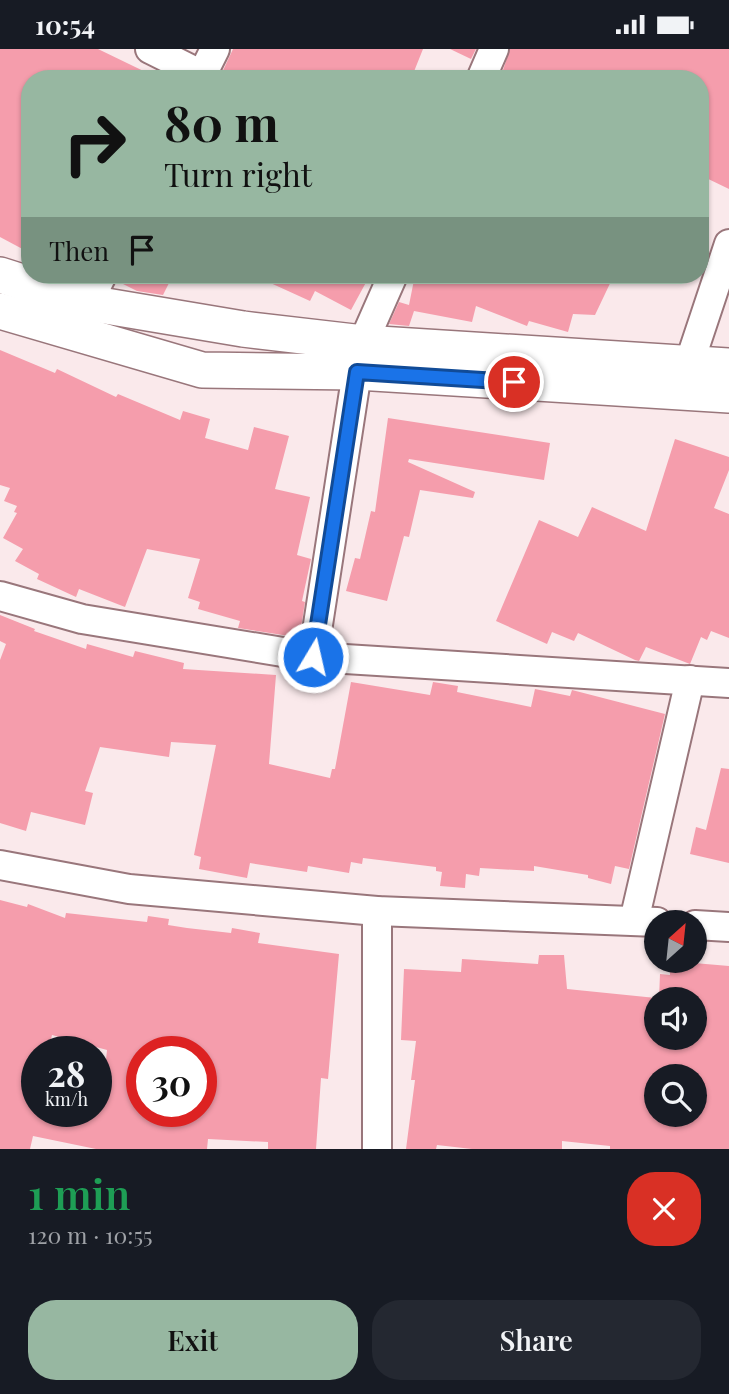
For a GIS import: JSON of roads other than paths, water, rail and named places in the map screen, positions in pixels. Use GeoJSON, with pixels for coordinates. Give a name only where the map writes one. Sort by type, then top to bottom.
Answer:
{"type":"FeatureCollection","features":[{"type":"Feature","properties":{"kind":"street"},"geometry":{"type":"LineString","coordinates":[[150,49],[188,70]]}},
{"type":"Feature","properties":{"kind":"street"},"geometry":{"type":"LineString","coordinates":[[204,70],[215,49]]}},
{"type":"Feature","properties":{"kind":"street"},"geometry":{"type":"LineString","coordinates":[[485,70],[494,49]]}},
{"type":"Feature","properties":{"kind":"street"},"geometry":{"type":"LineString","coordinates":[[689,364],[729,244]]}},
{"type":"Feature","properties":{"kind":"street"},"geometry":{"type":"LineString","coordinates":[[0,275],[21,278]]}},
{"type":"Feature","properties":{"kind":"street"},"geometry":{"type":"LineString","coordinates":[[61,284],[95,289],[360,358],[729,395]]}},
{"type":"Feature","properties":{"kind":"street"},"geometry":{"type":"LineString","coordinates":[[313,657],[360,358],[389,284]]}},
{"type":"Feature","properties":{"kind":"street"},"geometry":{"type":"LineString","coordinates":[[0,311],[202,370],[360,358],[729,366]]}},
{"type":"Feature","properties":{"kind":"street"},"geometry":{"type":"LineString","coordinates":[[0,596],[82,619],[313,657],[729,683]]}},
{"type":"Feature","properties":{"kind":"street"},"geometry":{"type":"LineString","coordinates":[[647,910],[690,680]]}},
{"type":"Feature","properties":{"kind":"street"},"geometry":{"type":"LineString","coordinates":[[0,865],[129,889],[377,911],[644,921]]}},
{"type":"Feature","properties":{"kind":"street"},"geometry":{"type":"LineString","coordinates":[[377,911],[377,1149]]}},
{"type":"Feature","properties":{"kind":"street"},"geometry":{"type":"LineString","coordinates":[[707,926],[729,927]]}}]}
